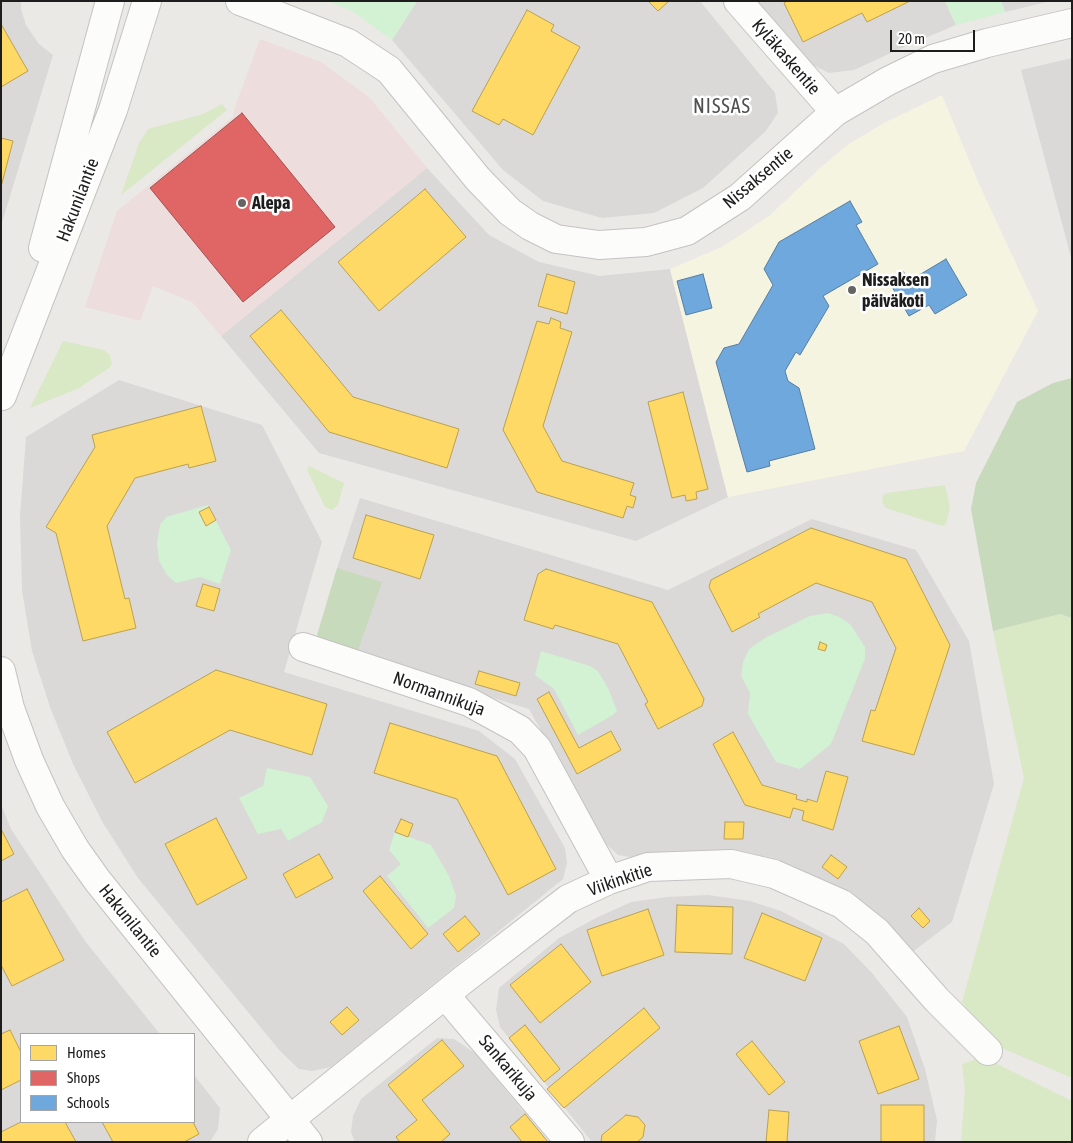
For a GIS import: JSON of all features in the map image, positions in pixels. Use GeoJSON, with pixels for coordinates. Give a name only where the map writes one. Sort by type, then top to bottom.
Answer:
{"type":"FeatureCollection","features":[{"type":"Feature","properties":{"kind":"street","name":"Hakunilantie"},"geometry":{"type":"LineString","coordinates":[[2,398],[110,1]]}},
{"type":"Feature","properties":{"kind":"street","name":"Hakunilantie"},"geometry":{"type":"LineString","coordinates":[[2,398],[113,110],[146,1]]}},
{"type":"Feature","properties":{"kind":"street","name":"Nissaksentie"},"geometry":{"type":"LineString","coordinates":[[240,1],[348,43],[389,70],[478,178],[510,212],[530,226],[556,239],[599,245],[646,242],[687,231],[740,197],[835,112],[888,81],[932,59],[987,43],[1072,23]]}},
{"type":"Feature","properties":{"kind":"street","name":"Kyläkaskentie"},"geometry":{"type":"LineString","coordinates":[[738,1],[835,112]]}},
{"type":"Feature","properties":{"kind":"street","name":"Normannikuja"},"geometry":{"type":"LineString","coordinates":[[303,647],[469,702],[520,730],[537,748],[609,880]]}},
{"type":"Feature","properties":{"kind":"street","name":"Hakunilantie"},"geometry":{"type":"LineString","coordinates":[[1,671],[10,708],[29,760],[50,806],[75,849],[97,880],[308,1142]]}},
{"type":"Feature","properties":{"kind":"street","name":"Viikinkitie"},"geometry":{"type":"LineString","coordinates":[[262,1142],[568,899],[609,880],[648,867],[731,864],[774,874],[806,886],[842,904],[877,932],[937,1000],[988,1051]]}},
{"type":"Feature","properties":{"kind":"street","name":"Sankarikuja"},"geometry":{"type":"LineString","coordinates":[[445,995],[570,1142]]}},
{"type":"Feature","properties":{"kind":"shaded area"},"geometry":{"type":"Polygon","coordinates":[[[1,1],[21,1],[21,9],[26,25],[39,44],[53,55],[1,226],[1,1]]]}},
{"type":"Feature","properties":{"kind":"shaded area"},"geometry":{"type":"Polygon","coordinates":[[[417,1],[700,1],[775,93],[778,113],[765,132],[703,188],[654,213],[602,218],[543,201],[503,170],[392,40],[417,1]]]}},
{"type":"Feature","properties":{"kind":"shaded area"},"geometry":{"type":"Polygon","coordinates":[[[756,1],[945,1],[956,25],[854,70],[829,73],[805,61],[756,1]]]}},
{"type":"Feature","properties":{"kind":"shaded area"},"geometry":{"type":"Polygon","coordinates":[[[1001,1],[1051,1],[1005,12],[1001,1]]]}},
{"type":"Feature","properties":{"kind":"shaded area"},"geometry":{"type":"Polygon","coordinates":[[[260,39],[321,62],[369,97],[427,168],[221,336],[192,302],[153,286],[140,321],[85,307],[117,211],[233,117],[260,39]]]}},
{"type":"Feature","properties":{"kind":"shaded area"},"geometry":{"type":"Polygon","coordinates":[[[1072,58],[1072,261],[1021,70],[1072,58]]]}},
{"type":"Feature","properties":{"kind":"shaded area","name":"Nissaksen päiväkoti"},"geometry":{"type":"Polygon","coordinates":[[[942,95],[979,184],[1038,311],[964,451],[728,497],[670,269],[722,247],[769,216],[849,144],[884,123],[942,95]]]}},
{"type":"Feature","properties":{"kind":"shaded area"},"geometry":{"type":"Polygon","coordinates":[[[427,168],[489,235],[539,262],[600,276],[670,269],[728,497],[636,541],[319,453],[221,336],[427,168]]]}},
{"type":"Feature","properties":{"kind":"shaded area"},"geometry":{"type":"Polygon","coordinates":[[[119,380],[262,425],[322,542],[284,672],[479,731],[515,759],[565,848],[567,863],[563,879],[331,1067],[312,1071],[299,1069],[280,1051],[138,878],[103,823],[73,764],[50,707],[32,651],[22,590],[20,516],[26,437],[119,380]]]}},
{"type":"Feature","properties":{"kind":"shaded area"},"geometry":{"type":"Polygon","coordinates":[[[360,498],[668,590],[812,519],[916,550],[969,641],[994,784],[952,922],[911,953],[843,892],[618,855],[602,840],[529,709],[356,656],[337,568],[360,498]]]}},
{"type":"Feature","properties":{"kind":"shaded area"},"geometry":{"type":"Polygon","coordinates":[[[1,804],[11,829],[85,941],[159,1033],[20,1033],[20,1123],[195,1123],[195,1076],[220,1108],[218,1129],[210,1142],[1,1142],[1,804]]]}},
{"type":"Feature","properties":{"kind":"shaded area"},"geometry":{"type":"Polygon","coordinates":[[[708,895],[750,901],[781,911],[844,944],[872,973],[907,1017],[925,1069],[937,1120],[935,1142],[592,1142],[500,1027],[496,1010],[499,988],[559,938],[631,902],[667,897],[708,895]]]}},
{"type":"Feature","properties":{"kind":"shaded area"},"geometry":{"type":"Polygon","coordinates":[[[437,1038],[454,1039],[475,1053],[549,1142],[355,1142],[351,1132],[353,1116],[361,1099],[437,1038]]]}},
{"type":"Feature","properties":{"kind":"green space"},"geometry":{"type":"Polygon","coordinates":[[[328,1],[417,1],[392,40],[352,11],[328,1]]]}},
{"type":"Feature","properties":{"kind":"green space"},"geometry":{"type":"Polygon","coordinates":[[[945,1],[1001,1],[1005,12],[956,25],[945,1]]]}},
{"type":"Feature","properties":{"kind":"green space"},"geometry":{"type":"Polygon","coordinates":[[[222,104],[227,110],[121,195],[139,143],[148,129],[203,114],[222,104]]]}},
{"type":"Feature","properties":{"kind":"green space"},"geometry":{"type":"Polygon","coordinates":[[[63,341],[104,350],[110,355],[112,364],[79,388],[30,408],[63,341]]]}},
{"type":"Feature","properties":{"kind":"green space"},"geometry":{"type":"Polygon","coordinates":[[[1072,378],[1072,618],[1060,614],[993,631],[971,509],[976,483],[1017,402],[1053,383],[1072,378]]]}},
{"type":"Feature","properties":{"kind":"green space"},"geometry":{"type":"Polygon","coordinates":[[[309,466],[344,483],[338,505],[332,510],[325,507],[307,470],[309,466]]]}},
{"type":"Feature","properties":{"kind":"green space"},"geometry":{"type":"Polygon","coordinates":[[[945,485],[950,507],[946,524],[942,526],[886,508],[882,502],[883,495],[887,493],[945,485]]]}},
{"type":"Feature","properties":{"kind":"green space"},"geometry":{"type":"Polygon","coordinates":[[[208,505],[231,550],[220,584],[200,577],[176,583],[167,575],[159,561],[157,543],[160,525],[166,517],[208,505]]]}},
{"type":"Feature","properties":{"kind":"green space"},"geometry":{"type":"Polygon","coordinates":[[[337,568],[382,582],[356,656],[324,645],[317,635],[337,568]]]}},
{"type":"Feature","properties":{"kind":"green space"},"geometry":{"type":"Polygon","coordinates":[[[828,613],[850,624],[865,647],[865,659],[831,744],[800,769],[776,762],[748,714],[750,693],[741,676],[743,662],[749,649],[765,638],[810,616],[828,613]]]}},
{"type":"Feature","properties":{"kind":"green space"},"geometry":{"type":"Polygon","coordinates":[[[1060,614],[1072,618],[1072,1078],[995,1045],[962,1002],[1024,778],[993,631],[1060,614]]]}},
{"type":"Feature","properties":{"kind":"green space"},"geometry":{"type":"Polygon","coordinates":[[[541,651],[590,666],[598,671],[609,690],[617,711],[578,735],[554,689],[535,675],[541,651]]]}},
{"type":"Feature","properties":{"kind":"green space"},"geometry":{"type":"Polygon","coordinates":[[[267,768],[310,777],[328,806],[322,822],[288,841],[281,829],[258,834],[239,798],[263,786],[267,768]]]}},
{"type":"Feature","properties":{"kind":"green space"},"geometry":{"type":"Polygon","coordinates":[[[395,832],[431,845],[449,876],[456,896],[454,908],[428,928],[387,876],[401,864],[389,850],[395,832]]]}},
{"type":"Feature","properties":{"kind":"green space"},"geometry":{"type":"Polygon","coordinates":[[[983,1057],[1072,1101],[1072,1142],[961,1142],[965,1090],[962,1064],[983,1057]]]}},
{"type":"Feature","properties":{"kind":"building: Homes"},"geometry":{"type":"Polygon","coordinates":[[[648,1],[669,1],[658,11],[648,1]]]}},
{"type":"Feature","properties":{"kind":"building: Homes"},"geometry":{"type":"Polygon","coordinates":[[[787,1],[910,1],[867,22],[862,13],[803,42],[784,3],[787,1]]]}},
{"type":"Feature","properties":{"kind":"building: Homes"},"geometry":{"type":"Polygon","coordinates":[[[527,10],[554,25],[551,31],[580,47],[533,135],[503,119],[499,125],[472,111],[527,10]]]}},
{"type":"Feature","properties":{"kind":"building: Homes"},"geometry":{"type":"Polygon","coordinates":[[[1,24],[28,71],[1,87],[1,24]]]}},
{"type":"Feature","properties":{"kind":"building: Homes"},"geometry":{"type":"Polygon","coordinates":[[[1,138],[13,141],[1,187],[1,138]]]}},
{"type":"Feature","properties":{"kind":"building: Homes"},"geometry":{"type":"Polygon","coordinates":[[[425,189],[466,237],[379,311],[338,262],[425,189]]]}},
{"type":"Feature","properties":{"kind":"building: Homes"},"geometry":{"type":"Polygon","coordinates":[[[547,274],[575,282],[567,314],[538,306],[547,274]]]}},
{"type":"Feature","properties":{"kind":"building: Homes"},"geometry":{"type":"Polygon","coordinates":[[[281,310],[353,397],[459,429],[447,468],[329,432],[250,336],[281,310]]]}},
{"type":"Feature","properties":{"kind":"building: Homes"},"geometry":{"type":"Polygon","coordinates":[[[551,318],[561,322],[560,328],[572,332],[543,426],[562,461],[634,483],[630,495],[636,497],[633,508],[627,506],[623,518],[537,492],[503,430],[537,321],[549,324],[551,318]]]}},
{"type":"Feature","properties":{"kind":"building: Homes"},"geometry":{"type":"Polygon","coordinates":[[[683,392],[708,489],[696,492],[697,499],[686,501],[685,495],[672,498],[648,402],[683,392]]]}},
{"type":"Feature","properties":{"kind":"building: Homes"},"geometry":{"type":"Polygon","coordinates":[[[201,406],[216,461],[189,468],[188,464],[135,478],[107,526],[125,599],[129,598],[136,628],[83,641],[56,533],[46,527],[95,447],[92,435],[201,406]]]}},
{"type":"Feature","properties":{"kind":"building: Homes"},"geometry":{"type":"Polygon","coordinates":[[[209,507],[216,520],[206,526],[199,512],[209,507]]]}},
{"type":"Feature","properties":{"kind":"building: Homes"},"geometry":{"type":"Polygon","coordinates":[[[366,515],[434,535],[420,579],[353,558],[366,515]]]}},
{"type":"Feature","properties":{"kind":"building: Homes"},"geometry":{"type":"Polygon","coordinates":[[[811,528],[906,559],[950,645],[914,755],[862,741],[871,710],[875,711],[896,648],[872,602],[816,583],[758,614],[760,617],[732,632],[709,587],[711,580],[811,528]]]}},
{"type":"Feature","properties":{"kind":"building: Homes"},"geometry":{"type":"Polygon","coordinates":[[[546,569],[652,602],[704,699],[702,706],[658,729],[645,704],[648,702],[618,644],[555,625],[553,629],[524,620],[538,574],[546,569]]]}},
{"type":"Feature","properties":{"kind":"building: Homes"},"geometry":{"type":"Polygon","coordinates":[[[203,584],[220,589],[214,611],[196,606],[203,584]]]}},
{"type":"Feature","properties":{"kind":"building: Homes"},"geometry":{"type":"Polygon","coordinates":[[[820,642],[827,645],[825,651],[818,649],[820,642]]]}},
{"type":"Feature","properties":{"kind":"building: Homes"},"geometry":{"type":"Polygon","coordinates":[[[216,670],[327,704],[312,755],[230,730],[135,783],[107,732],[216,670]]]}},
{"type":"Feature","properties":{"kind":"building: Homes"},"geometry":{"type":"Polygon","coordinates":[[[479,671],[520,683],[516,696],[475,684],[479,671]]]}},
{"type":"Feature","properties":{"kind":"building: Homes"},"geometry":{"type":"Polygon","coordinates":[[[549,692],[579,748],[611,731],[621,750],[577,774],[537,699],[549,692]]]}},
{"type":"Feature","properties":{"kind":"building: Homes"},"geometry":{"type":"Polygon","coordinates":[[[390,723],[497,756],[556,869],[508,895],[457,799],[374,773],[390,723]]]}},
{"type":"Feature","properties":{"kind":"building: Homes"},"geometry":{"type":"Polygon","coordinates":[[[733,732],[762,785],[797,795],[796,799],[807,802],[807,799],[817,802],[826,771],[848,777],[833,830],[802,820],[804,811],[793,808],[790,818],[745,805],[713,744],[733,732]]]}},
{"type":"Feature","properties":{"kind":"building: Homes"},"geometry":{"type":"Polygon","coordinates":[[[216,818],[247,878],[197,905],[165,844],[216,818]]]}},
{"type":"Feature","properties":{"kind":"building: Homes"},"geometry":{"type":"Polygon","coordinates":[[[401,819],[413,824],[408,837],[395,832],[401,819]]]}},
{"type":"Feature","properties":{"kind":"building: Homes"},"geometry":{"type":"Polygon","coordinates":[[[725,822],[744,822],[743,839],[724,839],[725,822]]]}},
{"type":"Feature","properties":{"kind":"building: Homes"},"geometry":{"type":"Polygon","coordinates":[[[1,829],[14,854],[1,861],[1,829]]]}},
{"type":"Feature","properties":{"kind":"building: Homes"},"geometry":{"type":"Polygon","coordinates":[[[319,854],[333,878],[296,898],[283,874],[319,854]]]}},
{"type":"Feature","properties":{"kind":"building: Homes"},"geometry":{"type":"Polygon","coordinates":[[[831,855],[847,867],[838,879],[822,867],[831,855]]]}},
{"type":"Feature","properties":{"kind":"building: Homes"},"geometry":{"type":"Polygon","coordinates":[[[380,876],[428,934],[411,949],[363,891],[380,876]]]}},
{"type":"Feature","properties":{"kind":"building: Homes"},"geometry":{"type":"Polygon","coordinates":[[[27,889],[64,960],[12,986],[1,965],[1,902],[27,889]]]}},
{"type":"Feature","properties":{"kind":"building: Homes"},"geometry":{"type":"Polygon","coordinates":[[[677,905],[733,907],[732,954],[675,952],[677,905]]]}},
{"type":"Feature","properties":{"kind":"building: Homes"},"geometry":{"type":"Polygon","coordinates":[[[919,908],[930,921],[923,928],[911,916],[919,908]]]}},
{"type":"Feature","properties":{"kind":"building: Homes"},"geometry":{"type":"Polygon","coordinates":[[[648,909],[664,955],[602,976],[587,930],[648,909]]]}},
{"type":"Feature","properties":{"kind":"building: Homes"},"geometry":{"type":"Polygon","coordinates":[[[762,913],[822,938],[805,981],[744,958],[762,913]]]}},
{"type":"Feature","properties":{"kind":"building: Homes"},"geometry":{"type":"Polygon","coordinates":[[[465,916],[480,934],[458,952],[443,934],[465,916]]]}},
{"type":"Feature","properties":{"kind":"building: Homes"},"geometry":{"type":"Polygon","coordinates":[[[561,944],[591,982],[540,1023],[510,985],[561,944]]]}},
{"type":"Feature","properties":{"kind":"building: Homes"},"geometry":{"type":"Polygon","coordinates":[[[347,1007],[359,1020],[342,1035],[330,1022],[347,1007]]]}},
{"type":"Feature","properties":{"kind":"building: Homes"},"geometry":{"type":"Polygon","coordinates":[[[644,1008],[660,1028],[564,1108],[547,1089],[644,1008]]]}},
{"type":"Feature","properties":{"kind":"building: Homes"},"geometry":{"type":"Polygon","coordinates":[[[525,1025],[560,1069],[544,1082],[509,1038],[525,1025]]]}},
{"type":"Feature","properties":{"kind":"building: Homes"},"geometry":{"type":"Polygon","coordinates":[[[899,1026],[919,1079],[878,1094],[859,1041],[899,1026]]]}},
{"type":"Feature","properties":{"kind":"building: Homes"},"geometry":{"type":"Polygon","coordinates":[[[10,1030],[20,1050],[20,1080],[1,1090],[1,1034],[10,1030]]]}},
{"type":"Feature","properties":{"kind":"building: Homes"},"geometry":{"type":"Polygon","coordinates":[[[442,1040],[464,1066],[422,1100],[450,1134],[441,1142],[400,1142],[396,1137],[417,1120],[388,1085],[442,1040]]]}},
{"type":"Feature","properties":{"kind":"building: Homes"},"geometry":{"type":"Polygon","coordinates":[[[752,1041],[785,1082],[769,1095],[736,1054],[752,1041]]]}},
{"type":"Feature","properties":{"kind":"building: Homes"},"geometry":{"type":"Polygon","coordinates":[[[881,1105],[924,1105],[924,1142],[881,1142],[881,1105]]]}},
{"type":"Feature","properties":{"kind":"building: Homes"},"geometry":{"type":"Polygon","coordinates":[[[769,1110],[789,1112],[787,1142],[766,1142],[769,1110]]]}},
{"type":"Feature","properties":{"kind":"building: Homes"},"geometry":{"type":"Polygon","coordinates":[[[525,1114],[548,1142],[522,1142],[510,1127],[525,1114]]]}},
{"type":"Feature","properties":{"kind":"building: Homes"},"geometry":{"type":"Polygon","coordinates":[[[626,1115],[638,1117],[645,1125],[643,1137],[637,1142],[601,1142],[602,1135],[626,1115]]]}},
{"type":"Feature","properties":{"kind":"building: Homes"},"geometry":{"type":"Polygon","coordinates":[[[20,1122],[66,1123],[76,1142],[1,1142],[1,1132],[20,1122]]]}},
{"type":"Feature","properties":{"kind":"building: Homes"},"geometry":{"type":"Polygon","coordinates":[[[103,1123],[194,1123],[199,1134],[184,1142],[113,1142],[103,1123]]]}},
{"type":"Feature","properties":{"kind":"building: Shops"},"geometry":{"type":"Polygon","coordinates":[[[242,113],[335,227],[243,302],[150,188],[242,113]]]}},
{"type":"Feature","properties":{"kind":"building: Schools"},"geometry":{"type":"Polygon","coordinates":[[[850,201],[862,222],[856,225],[878,264],[823,296],[829,306],[800,355],[796,352],[785,371],[788,381],[799,388],[815,449],[769,461],[770,466],[747,472],[716,362],[724,348],[739,344],[773,285],[764,269],[779,242],[850,201]]]}},
{"type":"Feature","properties":{"kind":"building: Schools"},"geometry":{"type":"Polygon","coordinates":[[[946,259],[967,295],[935,314],[929,305],[909,316],[888,280],[903,271],[909,281],[946,259]]]}},
{"type":"Feature","properties":{"kind":"building: Schools"},"geometry":{"type":"Polygon","coordinates":[[[703,274],[712,308],[686,315],[677,281],[703,274]]]}},
{"type":"Feature","properties":{"kind":"place","name":"Alepa"},"geometry":{"type":"Point","coordinates":[242,203]}},
{"type":"Feature","properties":{"kind":"place","name":"Nissaksen päiväkoti"},"geometry":{"type":"Point","coordinates":[852,290]}},
{"type":"Feature","properties":{"kind":"district","name":"NISSAS"},"geometry":{"type":"Point","coordinates":[722,107]}}]}
